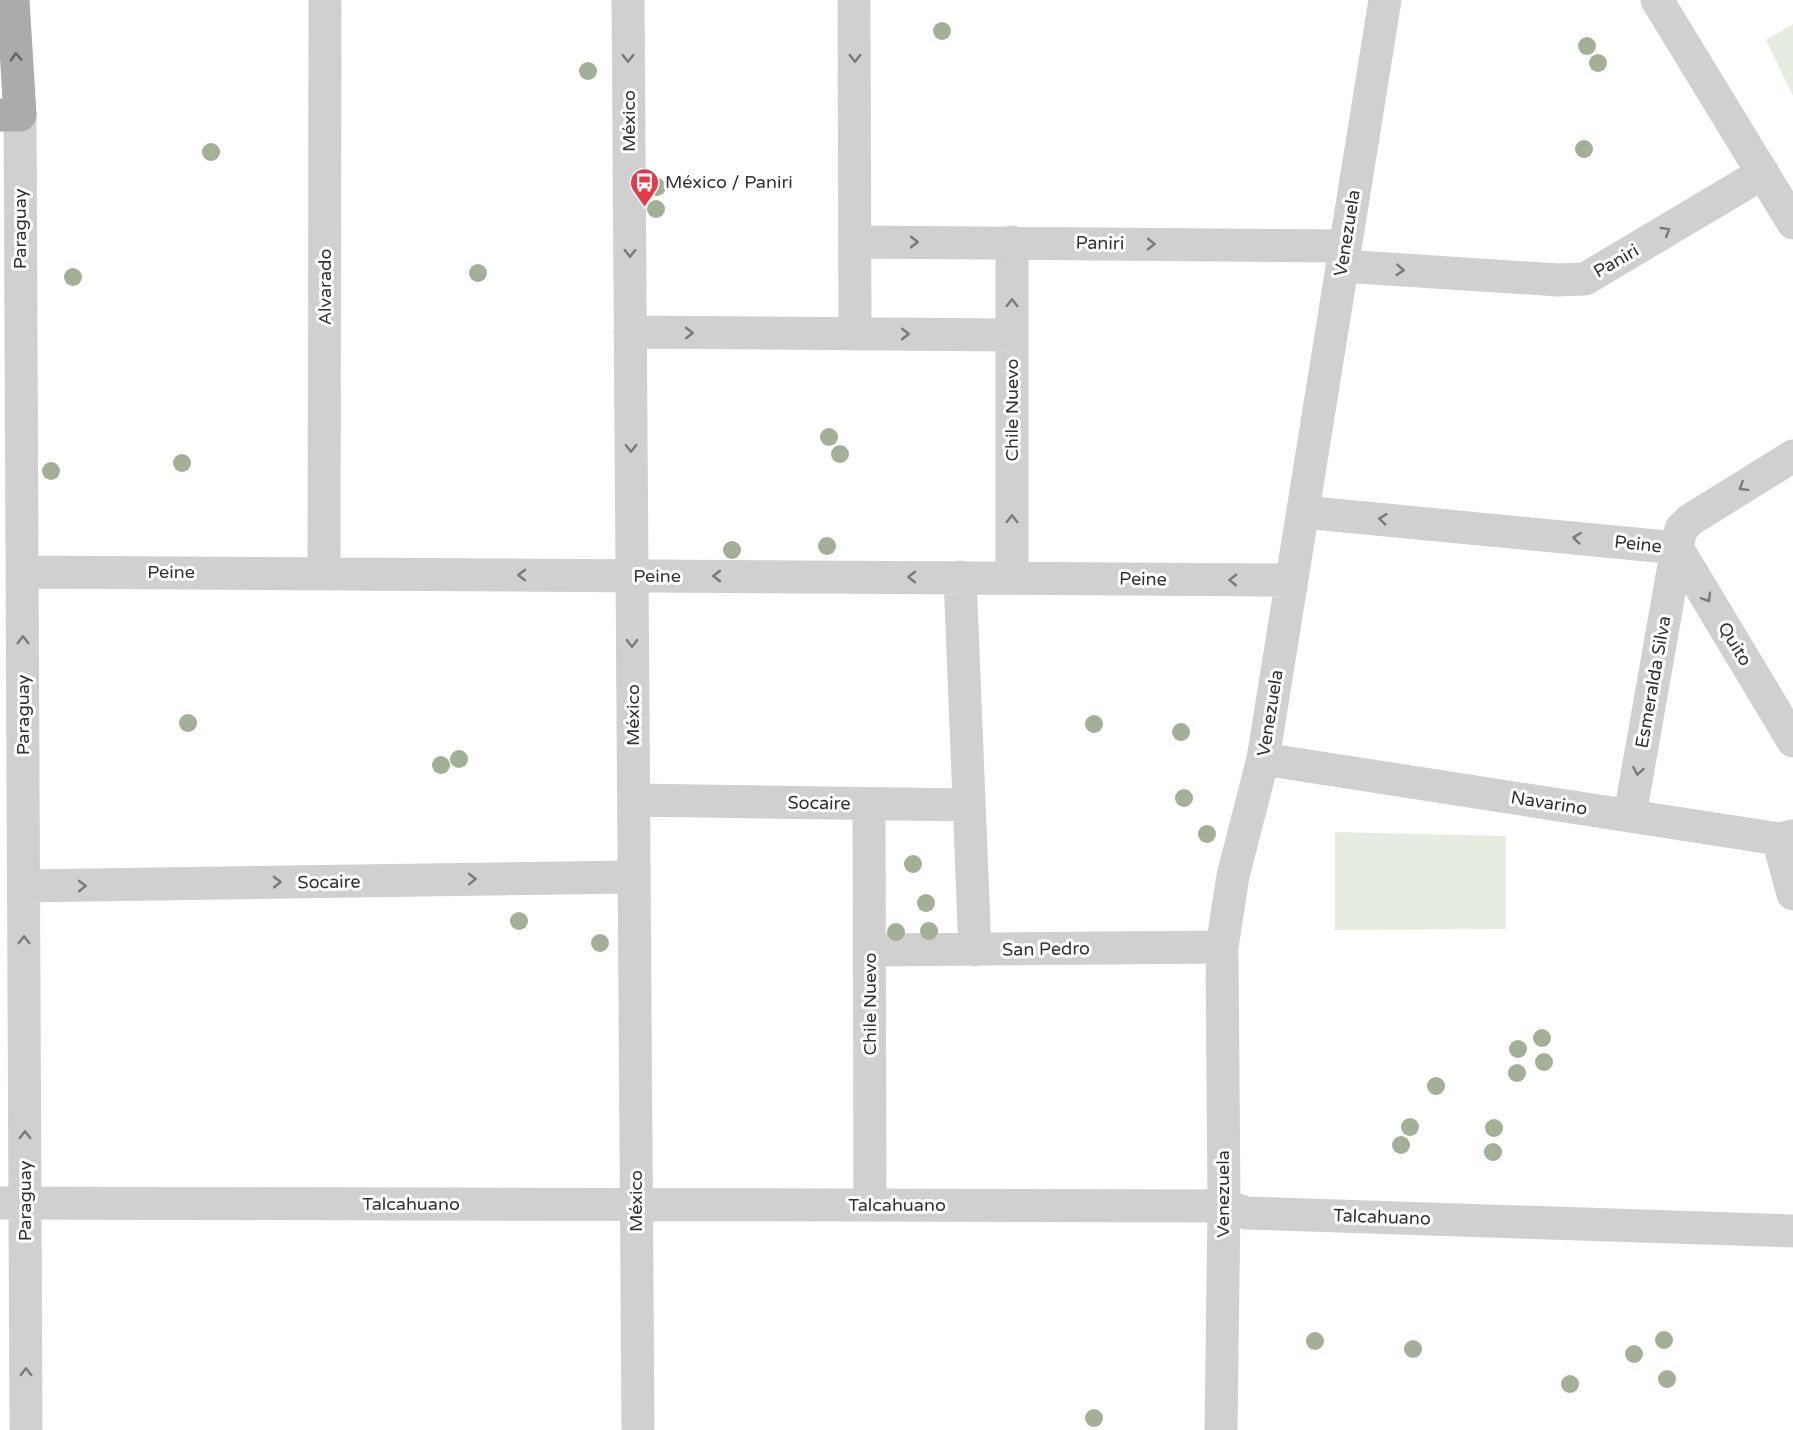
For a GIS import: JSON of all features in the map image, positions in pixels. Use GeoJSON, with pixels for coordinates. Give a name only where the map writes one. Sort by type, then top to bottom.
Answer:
{"type":"FeatureCollection","features":[{"type":"Feature","properties":{"kind":"main road","name":"Paraguay"},"geometry":{"type":"LineString","coordinates":[[10,115],[13,0]]}},
{"type":"Feature","properties":{"kind":"street","name":"Alvarado"},"geometry":{"type":"LineString","coordinates":[[324,573],[325,0]]}},
{"type":"Feature","properties":{"kind":"street","name":"México"},"geometry":{"type":"LineString","coordinates":[[628,0],[638,1430]]}},
{"type":"Feature","properties":{"kind":"street"},"geometry":{"type":"LineString","coordinates":[[854,0],[855,334]]}},
{"type":"Feature","properties":{"kind":"street","name":"Venezuela"},"geometry":{"type":"LineString","coordinates":[[1221,1430],[1224,1206],[1222,947],[1233,876],[1263,759],[1385,0]]}},
{"type":"Feature","properties":{"kind":"street"},"geometry":{"type":"LineString","coordinates":[[1657,0],[1793,223]]}},
{"type":"Feature","properties":{"kind":"street","name":"Paraguay"},"geometry":{"type":"LineString","coordinates":[[10,115],[22,572],[13,1203],[26,1430]]}},
{"type":"Feature","properties":{"kind":"street","name":"Paniri"},"geometry":{"type":"LineString","coordinates":[[855,242],[1012,242],[1344,256],[1558,280],[1585,279],[1763,173]]}},
{"type":"Feature","properties":{"kind":"street","name":"Chile Nuevo"},"geometry":{"type":"LineString","coordinates":[[1012,242],[1012,578]]}},
{"type":"Feature","properties":{"kind":"street"},"geometry":{"type":"LineString","coordinates":[[630,332],[1012,335]]}},
{"type":"Feature","properties":{"kind":"street","name":"Peine"},"geometry":{"type":"LineString","coordinates":[[1303,512],[1677,548],[1681,529],[1690,520],[1793,456]]}},
{"type":"Feature","properties":{"kind":"street","name":"Quito"},"geometry":{"type":"LineString","coordinates":[[1677,548],[1793,741]]}},
{"type":"Feature","properties":{"kind":"street","name":"Esmeralda Silva"},"geometry":{"type":"LineString","coordinates":[[1630,815],[1677,548]]}},
{"type":"Feature","properties":{"kind":"street","name":"Peine"},"geometry":{"type":"LineString","coordinates":[[22,572],[1291,580]]}},
{"type":"Feature","properties":{"kind":"street"},"geometry":{"type":"LineString","coordinates":[[960,578],[975,950]]}},
{"type":"Feature","properties":{"kind":"street","name":"Navarino"},"geometry":{"type":"LineString","coordinates":[[1263,759],[1786,837],[1793,894]]}},
{"type":"Feature","properties":{"kind":"street","name":"Socaire"},"geometry":{"type":"LineString","coordinates":[[634,800],[969,805]]}},
{"type":"Feature","properties":{"kind":"street","name":"Chile Nuevo"},"geometry":{"type":"LineString","coordinates":[[869,804],[870,1205]]}},
{"type":"Feature","properties":{"kind":"street","name":"Socaire"},"geometry":{"type":"LineString","coordinates":[[16,874],[634,877]]}},
{"type":"Feature","properties":{"kind":"street","name":"San Pedro"},"geometry":{"type":"LineString","coordinates":[[870,950],[1222,947]]}},
{"type":"Feature","properties":{"kind":"street","name":"Talcahuano"},"geometry":{"type":"LineString","coordinates":[[13,1203],[1224,1206],[1247,1213],[1793,1231]]}},
{"type":"Feature","properties":{"kind":"shaded area"},"geometry":{"type":"Polygon","coordinates":[[[1793,24],[1793,96],[1766,40],[1793,24]]]}},
{"type":"Feature","properties":{"kind":"shaded area"},"geometry":{"type":"Polygon","coordinates":[[[1335,832],[1506,836],[1506,929],[1335,930],[1335,832]]]}},
{"type":"Feature","properties":{"kind":"place","name":"México / Paniri"},"geometry":{"type":"Point","coordinates":[644,208]}}]}
